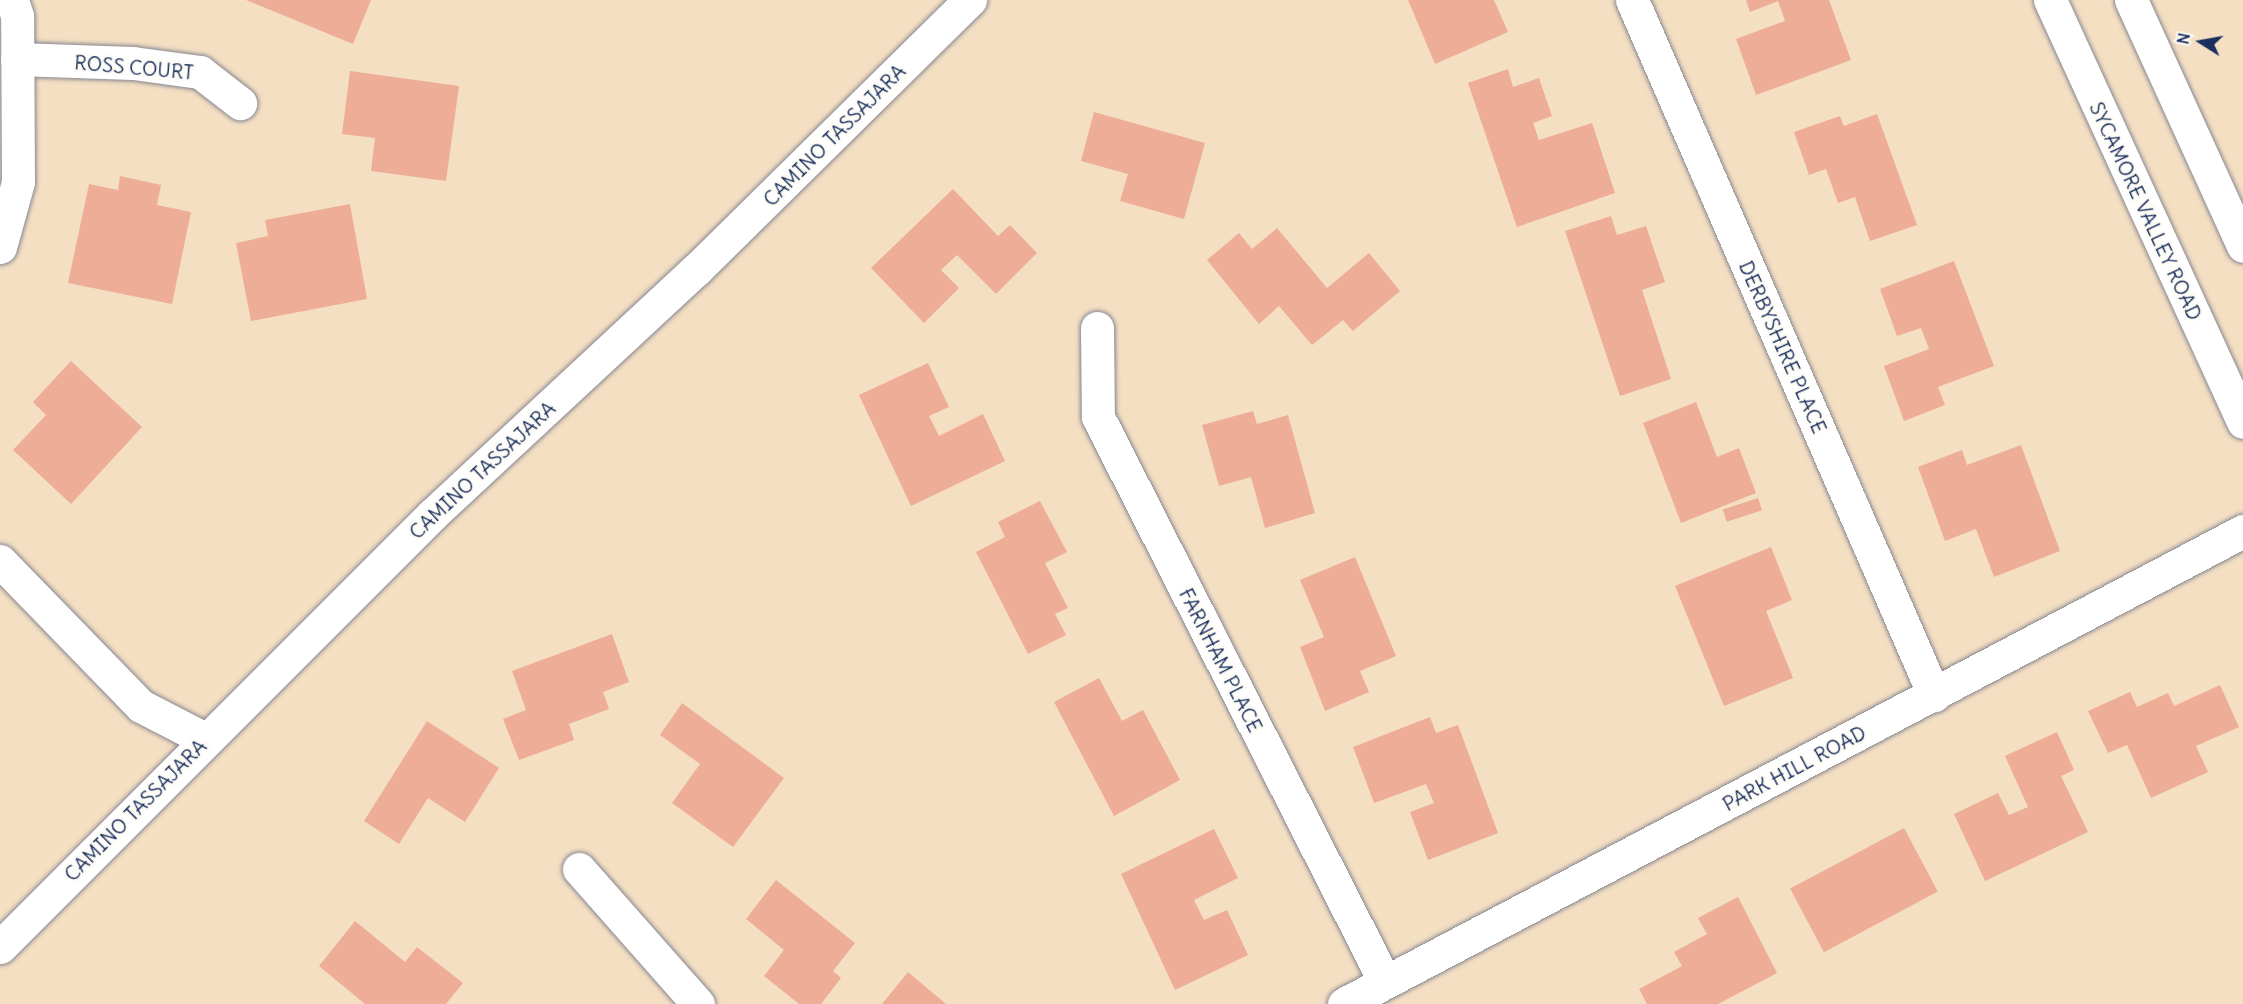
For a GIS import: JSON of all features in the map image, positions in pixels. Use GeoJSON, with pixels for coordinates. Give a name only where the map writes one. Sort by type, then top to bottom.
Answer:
{"type":"FeatureCollection","features":[{"type":"Feature","properties":{"kind":"street"},"geometry":{"type":"LineString","coordinates":[[0,247],[18,182],[17,59],[12,0]]}},
{"type":"Feature","properties":{"kind":"street","name":"CAMINO TASSAJARA"},"geometry":{"type":"LineString","coordinates":[[0,947],[205,739],[970,0]]}},
{"type":"Feature","properties":{"kind":"street","name":"DERBYSHIRE PLACE"},"geometry":{"type":"LineString","coordinates":[[1632,0],[1934,695]]}},
{"type":"Feature","properties":{"kind":"street","name":"SYCAMORE VALLEY ROAD"},"geometry":{"type":"LineString","coordinates":[[2050,0],[2243,422]]}},
{"type":"Feature","properties":{"kind":"street"},"geometry":{"type":"LineString","coordinates":[[2131,0],[2243,246]]}},
{"type":"Feature","properties":{"kind":"street","name":"ROSS COURT"},"geometry":{"type":"LineString","coordinates":[[17,59],[133,63],[200,72],[240,103]]}},
{"type":"Feature","properties":{"kind":"street","name":"FARNHAM PLACE"},"geometry":{"type":"LineString","coordinates":[[1097,328],[1098,417],[1385,982]]}},
{"type":"Feature","properties":{"kind":"street","name":"PARK HILL ROAD"},"geometry":{"type":"LineString","coordinates":[[1344,1004],[2243,531]]}},
{"type":"Feature","properties":{"kind":"street"},"geometry":{"type":"LineString","coordinates":[[0,561],[141,706],[205,739]]}},
{"type":"Feature","properties":{"kind":"street"},"geometry":{"type":"LineString","coordinates":[[579,869],[698,1004]]}},
{"type":"Feature","properties":{"kind":"building"},"geometry":{"type":"Polygon","coordinates":[[[246,0],[371,0],[353,44],[246,0]]]}},
{"type":"Feature","properties":{"kind":"building"},"geometry":{"type":"Polygon","coordinates":[[[1408,0],[1494,0],[1508,32],[1435,64],[1408,0]]]}},
{"type":"Feature","properties":{"kind":"building"},"geometry":{"type":"Polygon","coordinates":[[[1746,0],[1829,0],[1851,60],[1756,95],[1736,39],[1785,21],[1778,1],[1750,12],[1746,0]]]}},
{"type":"Feature","properties":{"kind":"building"},"geometry":{"type":"Polygon","coordinates":[[[1508,69],[1513,87],[1539,78],[1552,116],[1533,123],[1539,140],[1592,123],[1615,193],[1517,227],[1468,83],[1508,69]]]}},
{"type":"Feature","properties":{"kind":"building"},"geometry":{"type":"Polygon","coordinates":[[[350,71],[459,86],[446,181],[371,171],[375,138],[342,134],[350,71]]]}},
{"type":"Feature","properties":{"kind":"building"},"geometry":{"type":"Polygon","coordinates":[[[1094,112],[1205,143],[1184,219],[1120,201],[1128,174],[1081,161],[1094,112]]]}},
{"type":"Feature","properties":{"kind":"building"},"geometry":{"type":"Polygon","coordinates":[[[1877,114],[1917,225],[1870,241],[1855,197],[1838,203],[1826,169],[1809,175],[1794,132],[1840,116],[1844,126],[1877,114]]]}},
{"type":"Feature","properties":{"kind":"building"},"geometry":{"type":"Polygon","coordinates":[[[120,176],[161,185],[157,205],[191,212],[172,304],[68,283],[89,184],[118,190],[120,176]]]}},
{"type":"Feature","properties":{"kind":"building"},"geometry":{"type":"Polygon","coordinates":[[[953,189],[998,236],[1010,225],[1037,253],[996,294],[957,255],[941,270],[959,288],[924,323],[871,268],[953,189]]]}},
{"type":"Feature","properties":{"kind":"building"},"geometry":{"type":"Polygon","coordinates":[[[350,204],[367,299],[251,321],[236,243],[268,236],[265,220],[350,204]]]}},
{"type":"Feature","properties":{"kind":"building"},"geometry":{"type":"Polygon","coordinates":[[[1611,216],[1617,235],[1646,226],[1665,282],[1642,290],[1671,379],[1620,396],[1565,231],[1611,216]]]}},
{"type":"Feature","properties":{"kind":"building"},"geometry":{"type":"Polygon","coordinates":[[[1277,228],[1327,288],[1369,253],[1400,291],[1353,331],[1343,320],[1312,345],[1279,306],[1259,324],[1207,260],[1239,233],[1252,249],[1277,228]]]}},
{"type":"Feature","properties":{"kind":"building"},"geometry":{"type":"Polygon","coordinates":[[[1954,261],[1994,366],[1938,387],[1945,405],[1904,421],[1884,366],[1929,349],[1921,328],[1897,336],[1880,289],[1954,261]]]}},
{"type":"Feature","properties":{"kind":"building"},"geometry":{"type":"Polygon","coordinates":[[[71,361],[142,427],[71,504],[13,450],[46,415],[33,402],[71,361]]]}},
{"type":"Feature","properties":{"kind":"building"},"geometry":{"type":"Polygon","coordinates":[[[928,363],[949,407],[929,416],[939,436],[983,414],[1005,461],[911,506],[859,395],[928,363]]]}},
{"type":"Feature","properties":{"kind":"building"},"geometry":{"type":"Polygon","coordinates":[[[1696,402],[1717,457],[1739,448],[1756,493],[1681,523],[1643,423],[1696,402]]]}},
{"type":"Feature","properties":{"kind":"building"},"geometry":{"type":"Polygon","coordinates":[[[1253,411],[1257,424],[1288,415],[1315,513],[1265,528],[1251,477],[1219,486],[1202,425],[1253,411]]]}},
{"type":"Feature","properties":{"kind":"building"},"geometry":{"type":"Polygon","coordinates":[[[2021,445],[2060,551],[1994,577],[1976,529],[1945,541],[1918,467],[1962,450],[1967,465],[2021,445]]]}},
{"type":"Feature","properties":{"kind":"building"},"geometry":{"type":"Polygon","coordinates":[[[1758,498],[1762,510],[1727,522],[1723,509],[1758,498]]]}},
{"type":"Feature","properties":{"kind":"building"},"geometry":{"type":"Polygon","coordinates":[[[1040,501],[1067,552],[1045,563],[1068,608],[1055,614],[1066,635],[1028,654],[976,552],[1005,537],[998,522],[1040,501]]]}},
{"type":"Feature","properties":{"kind":"building"},"geometry":{"type":"Polygon","coordinates":[[[1771,547],[1792,600],[1766,611],[1793,678],[1724,706],[1675,586],[1771,547]]]}},
{"type":"Feature","properties":{"kind":"building"},"geometry":{"type":"Polygon","coordinates":[[[1355,557],[1396,656],[1360,671],[1369,692],[1325,711],[1300,647],[1324,637],[1300,580],[1355,557]]]}},
{"type":"Feature","properties":{"kind":"building"},"geometry":{"type":"Polygon","coordinates":[[[612,634],[629,682],[603,692],[609,709],[569,724],[574,740],[519,760],[503,719],[526,710],[512,671],[612,634]]]}},
{"type":"Feature","properties":{"kind":"building"},"geometry":{"type":"Polygon","coordinates":[[[1099,678],[1122,721],[1143,710],[1180,780],[1114,816],[1054,702],[1099,678]]]}},
{"type":"Feature","properties":{"kind":"building"},"geometry":{"type":"Polygon","coordinates":[[[2220,685],[2239,727],[2196,746],[2208,772],[2151,798],[2127,745],[2108,753],[2088,711],[2130,692],[2137,707],[2168,693],[2174,706],[2220,685]]]}},
{"type":"Feature","properties":{"kind":"building"},"geometry":{"type":"Polygon","coordinates":[[[682,703],[784,778],[733,847],[672,803],[700,764],[660,735],[682,703]]]}},
{"type":"Feature","properties":{"kind":"building"},"geometry":{"type":"Polygon","coordinates":[[[1430,717],[1436,733],[1458,725],[1498,833],[1428,860],[1410,812],[1434,803],[1426,784],[1374,803],[1353,747],[1430,717]]]}},
{"type":"Feature","properties":{"kind":"building"},"geometry":{"type":"Polygon","coordinates":[[[427,721],[499,768],[465,822],[428,798],[399,844],[364,821],[427,721]]]}},
{"type":"Feature","properties":{"kind":"building"},"geometry":{"type":"Polygon","coordinates":[[[2057,732],[2074,770],[2061,776],[2088,832],[1985,881],[1954,814],[1998,793],[2009,815],[2028,807],[2005,756],[2057,732]]]}},
{"type":"Feature","properties":{"kind":"building"},"geometry":{"type":"Polygon","coordinates":[[[1904,828],[1938,892],[1824,952],[1790,889],[1904,828]]]}},
{"type":"Feature","properties":{"kind":"building"},"geometry":{"type":"Polygon","coordinates":[[[1214,829],[1238,878],[1194,900],[1204,920],[1227,910],[1248,955],[1175,990],[1121,874],[1214,829]]]}},
{"type":"Feature","properties":{"kind":"building"},"geometry":{"type":"Polygon","coordinates":[[[776,880],[855,943],[833,971],[841,978],[821,1004],[799,1004],[764,976],[784,950],[746,919],[776,880]]]}},
{"type":"Feature","properties":{"kind":"building"},"geometry":{"type":"Polygon","coordinates":[[[1738,897],[1777,973],[1718,1004],[1647,1004],[1639,989],[1682,966],[1674,952],[1707,934],[1698,918],[1738,897]]]}},
{"type":"Feature","properties":{"kind":"building"},"geometry":{"type":"Polygon","coordinates":[[[355,921],[405,962],[417,947],[463,983],[446,1004],[365,1004],[319,966],[355,921]]]}},
{"type":"Feature","properties":{"kind":"building"},"geometry":{"type":"Polygon","coordinates":[[[908,972],[946,1004],[882,1004],[908,972]]]}}]}
